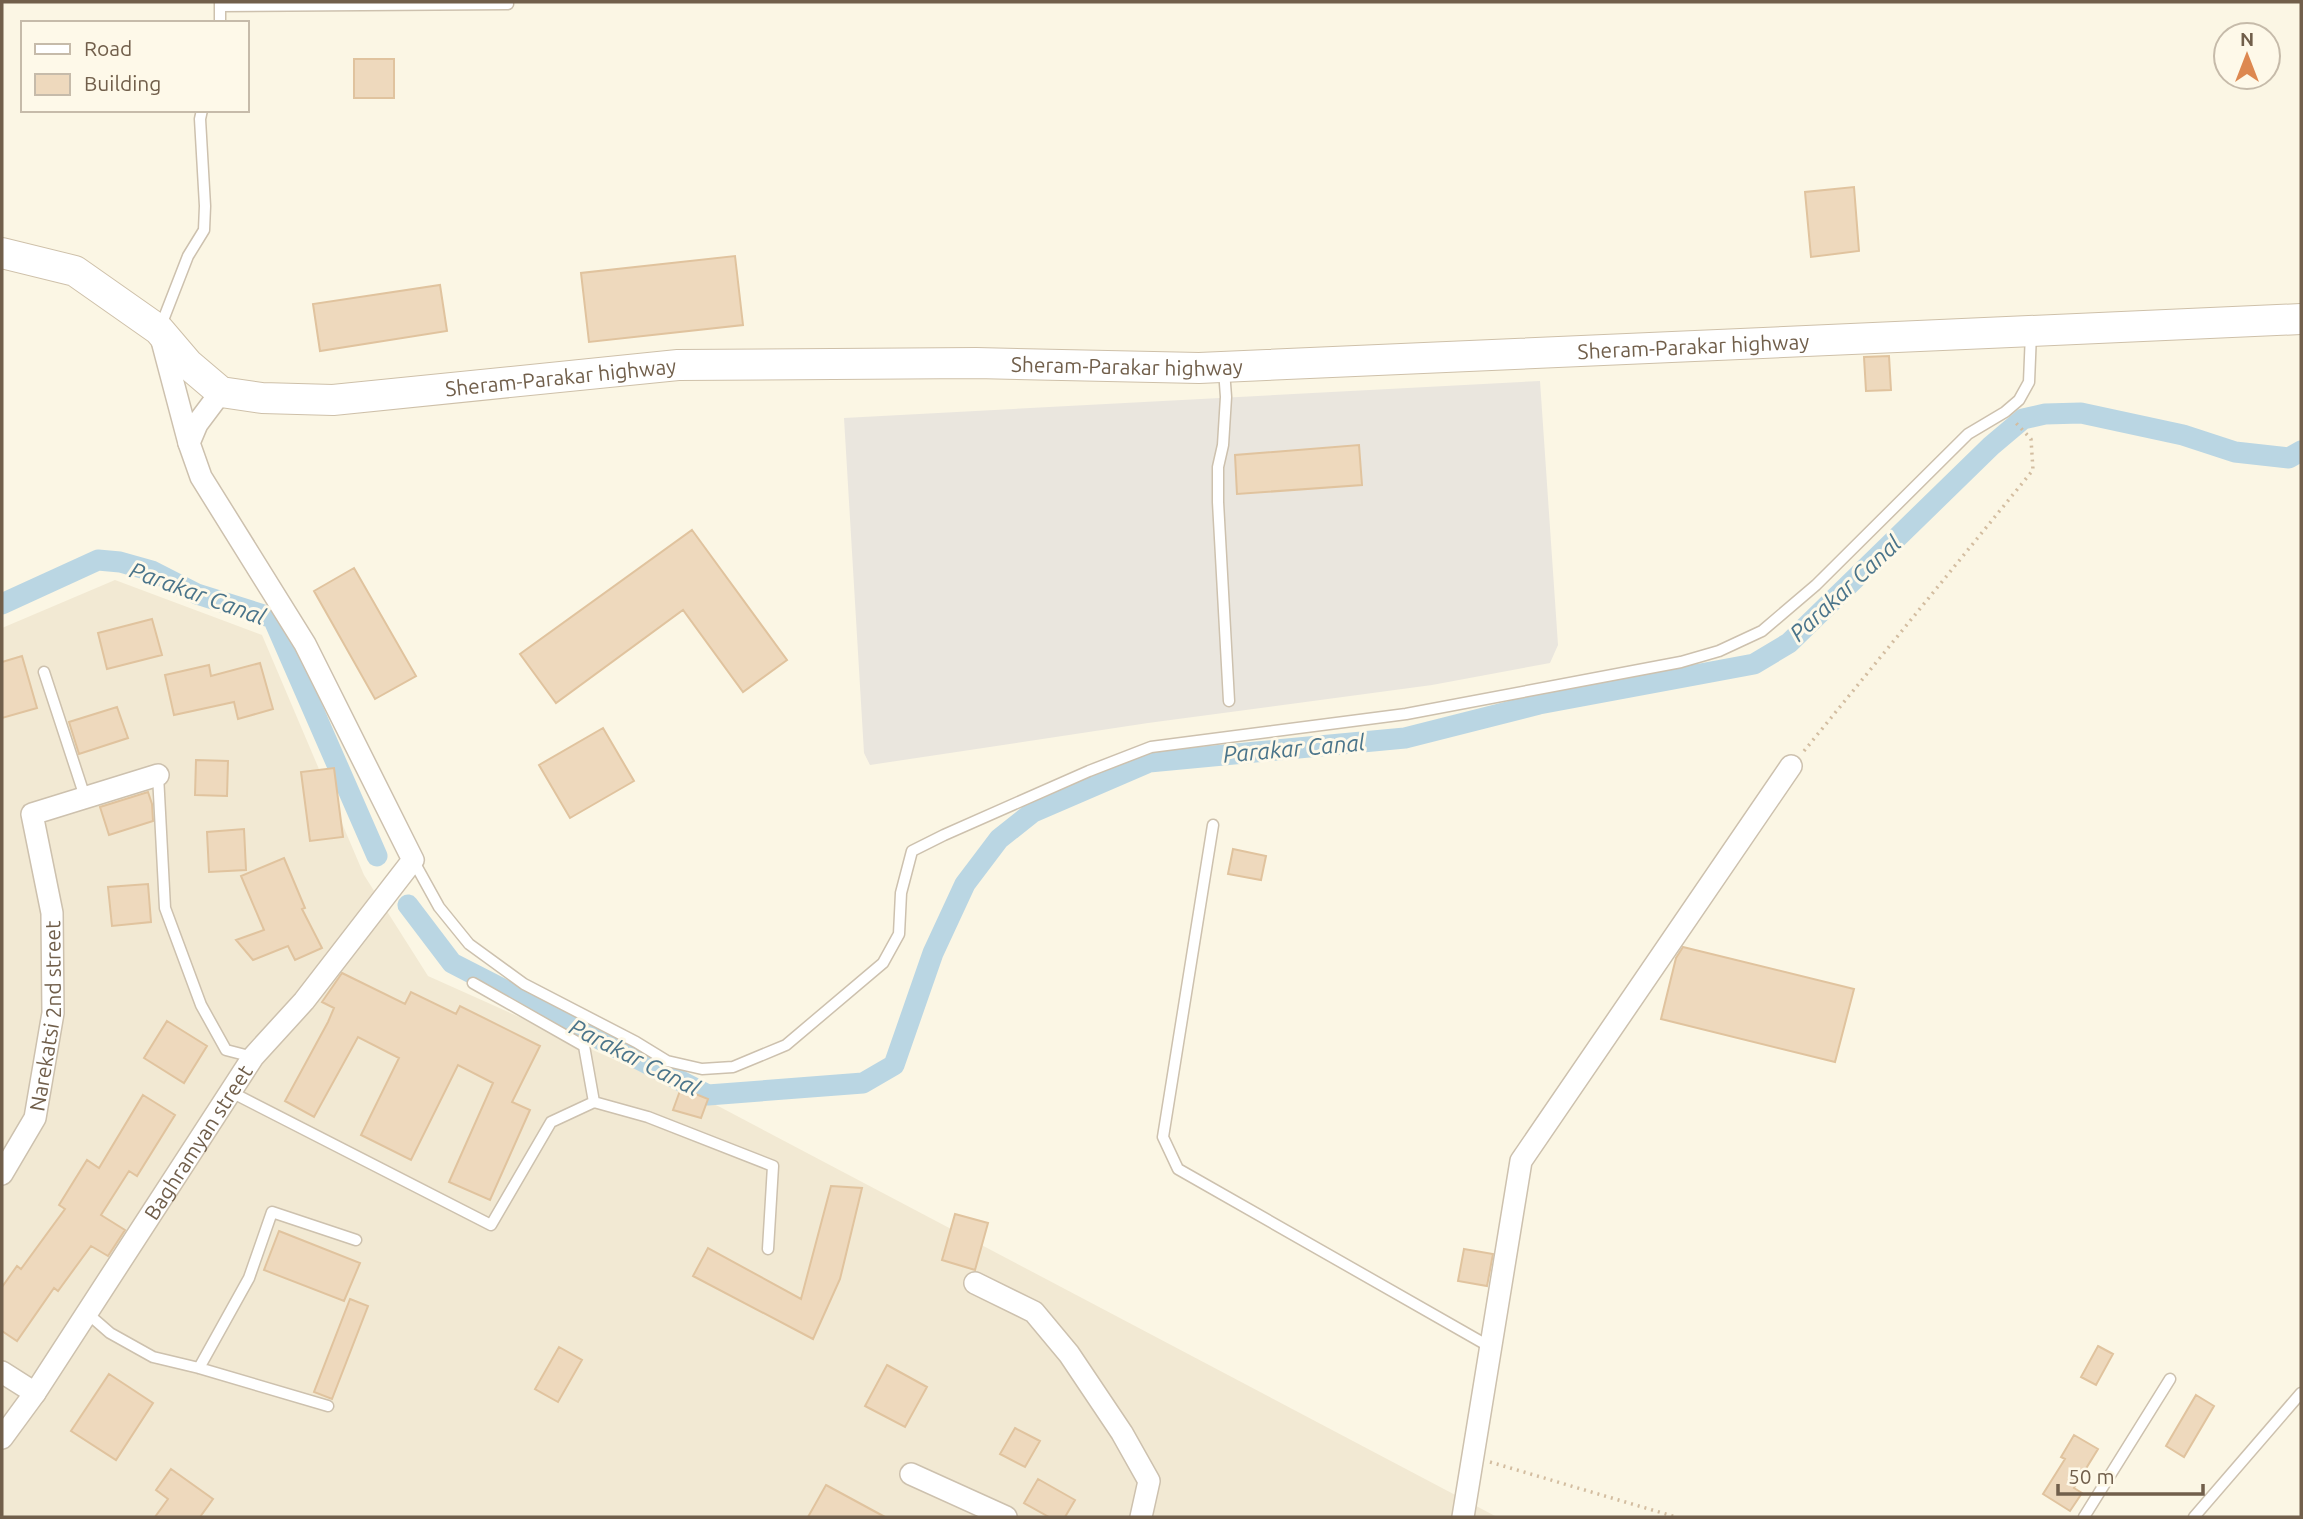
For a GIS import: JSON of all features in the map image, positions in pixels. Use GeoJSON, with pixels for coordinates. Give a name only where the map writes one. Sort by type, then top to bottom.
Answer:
{"type":"FeatureCollection","features":[{"type":"Feature","properties":{"kind":"street"},"geometry":{"type":"LineString","coordinates":[[2,253],[75,271],[159,330],[188,363],[221,392],[197,424],[189,443]]}},
{"type":"Feature","properties":{"kind":"street","name":"Sheram-Parakar highway"},"geometry":{"type":"LineString","coordinates":[[221,392],[262,398],[333,400],[678,366],[976,363],[1223,367],[2301,320]]}},
{"type":"Feature","properties":{"kind":"street"},"geometry":{"type":"LineString","coordinates":[[159,330],[189,443],[201,477],[305,645],[413,860]]}},
{"type":"Feature","properties":{"kind":"street"},"geometry":{"type":"LineString","coordinates":[[1463,1517],[1521,1161],[1791,766]]}},
{"type":"Feature","properties":{"kind":"street","name":"Narekatsi 2nd street"},"geometry":{"type":"LineString","coordinates":[[2,1174],[35,1118],[53,1013],[52,913],[32,814],[158,775]]}},
{"type":"Feature","properties":{"kind":"street","name":"Baghramyan street"},"geometry":{"type":"LineString","coordinates":[[2,1438],[35,1393],[253,1057],[304,1001],[413,860]]}},
{"type":"Feature","properties":{"kind":"street"},"geometry":{"type":"LineString","coordinates":[[975,1283],[1034,1312],[1069,1354],[1122,1433],[1149,1481],[1141,1517]]}},
{"type":"Feature","properties":{"kind":"street"},"geometry":{"type":"LineString","coordinates":[[2,1372],[35,1393]]}},
{"type":"Feature","properties":{"kind":"street"},"geometry":{"type":"LineString","coordinates":[[911,1474],[1006,1517]]}},
{"type":"Feature","properties":{"kind":"lane"},"geometry":{"type":"LineString","coordinates":[[220,4],[508,4]]}},
{"type":"Feature","properties":{"kind":"lane"},"geometry":{"type":"LineString","coordinates":[[159,330],[188,256],[204,230],[202,112]]}},
{"type":"Feature","properties":{"kind":"lane"},"geometry":{"type":"LineString","coordinates":[[413,860],[439,907],[469,944],[524,985],[636,1042],[667,1061],[702,1069],[733,1067],[786,1045],[883,963],[899,934],[901,893],[912,851],[1089,771],[1151,747],[1406,714],[1681,662],[1719,651],[1762,631],[1816,585],[1968,434],[2020,400],[2029,382],[2031,333]]}},
{"type":"Feature","properties":{"kind":"lane"},"geometry":{"type":"LineString","coordinates":[[1223,367],[1226,397],[1223,445],[1218,467],[1218,502],[1228,701]]}},
{"type":"Feature","properties":{"kind":"lane"},"geometry":{"type":"LineString","coordinates":[[44,672],[85,797]]}},
{"type":"Feature","properties":{"kind":"lane"},"geometry":{"type":"LineString","coordinates":[[158,775],[165,908],[201,1005],[226,1050],[253,1057]]}},
{"type":"Feature","properties":{"kind":"lane"},"geometry":{"type":"LineString","coordinates":[[1213,825],[1163,1137],[1178,1169],[1492,1348]]}},
{"type":"Feature","properties":{"kind":"lane"},"geometry":{"type":"LineString","coordinates":[[472,982],[584,1046],[594,1102]]}},
{"type":"Feature","properties":{"kind":"lane"},"geometry":{"type":"LineString","coordinates":[[231,1092],[491,1225],[551,1122],[594,1102],[648,1117],[773,1166],[768,1249]]}},
{"type":"Feature","properties":{"kind":"lane"},"geometry":{"type":"LineString","coordinates":[[199,1368],[249,1278],[272,1212],[356,1240]]}},
{"type":"Feature","properties":{"kind":"lane"},"geometry":{"type":"LineString","coordinates":[[87,1313],[110,1333],[153,1357],[328,1406]]}},
{"type":"Feature","properties":{"kind":"lane"},"geometry":{"type":"LineString","coordinates":[[2084,1517],[2170,1379]]}},
{"type":"Feature","properties":{"kind":"lane"},"geometry":{"type":"LineString","coordinates":[[2194,1517],[2301,1393]]}},
{"type":"Feature","properties":{"kind":"path"},"geometry":{"type":"LineString","coordinates":[[1791,766],[2033,470],[2031,439],[2005,412]]}},
{"type":"Feature","properties":{"kind":"path"},"geometry":{"type":"LineString","coordinates":[[1473,1457],[1676,1517]]}},
{"type":"Feature","properties":{"kind":"shaded area"},"geometry":{"type":"Polygon","coordinates":[[[1540,381],[1558,645],[1550,663],[1432,685],[1148,723],[870,765],[864,753],[844,418],[1540,381]]]}},
{"type":"Feature","properties":{"kind":"shaded area"},"geometry":{"type":"Polygon","coordinates":[[[115,580],[262,635],[364,875],[428,976],[720,1107],[1497,1517],[2,1517],[2,628],[115,580]]]}},
{"type":"Feature","properties":{"kind":"building"},"geometry":{"type":"Polygon","coordinates":[[[354,59],[394,59],[394,98],[354,98],[354,59]]]}},
{"type":"Feature","properties":{"kind":"building"},"geometry":{"type":"Polygon","coordinates":[[[1854,187],[1859,251],[1811,257],[1805,192],[1854,187]]]}},
{"type":"Feature","properties":{"kind":"building"},"geometry":{"type":"Polygon","coordinates":[[[735,256],[743,325],[589,342],[581,273],[735,256]]]}},
{"type":"Feature","properties":{"kind":"building"},"geometry":{"type":"Polygon","coordinates":[[[440,285],[447,331],[320,351],[313,304],[440,285]]]}},
{"type":"Feature","properties":{"kind":"building"},"geometry":{"type":"Polygon","coordinates":[[[1889,356],[1891,390],[1866,391],[1864,357],[1889,356]]]}},
{"type":"Feature","properties":{"kind":"building"},"geometry":{"type":"Polygon","coordinates":[[[1359,445],[1362,485],[1237,494],[1235,455],[1359,445]]]}},
{"type":"Feature","properties":{"kind":"building"},"geometry":{"type":"Polygon","coordinates":[[[692,530],[787,660],[743,692],[683,610],[556,703],[520,654],[692,530]]]}},
{"type":"Feature","properties":{"kind":"building"},"geometry":{"type":"Polygon","coordinates":[[[354,568],[416,676],[375,699],[314,591],[354,568]]]}},
{"type":"Feature","properties":{"kind":"building"},"geometry":{"type":"Polygon","coordinates":[[[152,619],[162,655],[107,669],[98,633],[152,619]]]}},
{"type":"Feature","properties":{"kind":"building"},"geometry":{"type":"Polygon","coordinates":[[[22,656],[37,708],[2,718],[2,662],[22,656]]]}},
{"type":"Feature","properties":{"kind":"building"},"geometry":{"type":"Polygon","coordinates":[[[260,663],[273,709],[238,719],[234,702],[174,715],[165,675],[209,665],[211,676],[260,663]]]}},
{"type":"Feature","properties":{"kind":"building"},"geometry":{"type":"Polygon","coordinates":[[[117,707],[128,738],[79,754],[69,722],[117,707]]]}},
{"type":"Feature","properties":{"kind":"building"},"geometry":{"type":"Polygon","coordinates":[[[603,728],[634,781],[570,818],[539,765],[603,728]]]}},
{"type":"Feature","properties":{"kind":"building"},"geometry":{"type":"Polygon","coordinates":[[[196,760],[228,761],[227,796],[195,795],[196,760]]]}},
{"type":"Feature","properties":{"kind":"building"},"geometry":{"type":"Polygon","coordinates":[[[334,768],[343,837],[310,841],[301,772],[334,768]]]}},
{"type":"Feature","properties":{"kind":"building"},"geometry":{"type":"Polygon","coordinates":[[[148,792],[153,821],[109,835],[100,807],[148,792]]]}},
{"type":"Feature","properties":{"kind":"building"},"geometry":{"type":"Polygon","coordinates":[[[244,829],[246,870],[209,872],[207,832],[244,829]]]}},
{"type":"Feature","properties":{"kind":"building"},"geometry":{"type":"Polygon","coordinates":[[[1233,849],[1266,856],[1261,880],[1228,874],[1233,849]]]}},
{"type":"Feature","properties":{"kind":"building"},"geometry":{"type":"Polygon","coordinates":[[[284,858],[305,908],[302,909],[322,948],[295,960],[288,946],[253,960],[236,940],[264,930],[241,876],[284,858]]]}},
{"type":"Feature","properties":{"kind":"building"},"geometry":{"type":"Polygon","coordinates":[[[148,884],[151,922],[112,926],[108,887],[148,884]]]}},
{"type":"Feature","properties":{"kind":"building"},"geometry":{"type":"Polygon","coordinates":[[[1683,947],[1854,989],[1835,1062],[1661,1019],[1676,958],[1683,947]]]}},
{"type":"Feature","properties":{"kind":"building"},"geometry":{"type":"Polygon","coordinates":[[[342,973],[405,1004],[411,992],[456,1014],[460,1006],[540,1046],[512,1102],[530,1110],[490,1200],[449,1182],[493,1083],[458,1065],[411,1160],[361,1135],[399,1058],[358,1037],[314,1117],[285,1101],[328,1022],[334,1008],[322,1002],[342,973]]]}},
{"type":"Feature","properties":{"kind":"building"},"geometry":{"type":"Polygon","coordinates":[[[167,1021],[207,1046],[184,1083],[144,1058],[167,1021]]]}},
{"type":"Feature","properties":{"kind":"building"},"geometry":{"type":"Polygon","coordinates":[[[681,1088],[708,1099],[701,1118],[673,1110],[681,1088]]]}},
{"type":"Feature","properties":{"kind":"building"},"geometry":{"type":"Polygon","coordinates":[[[143,1095],[175,1115],[137,1176],[129,1171],[101,1215],[125,1230],[108,1256],[91,1246],[58,1291],[54,1288],[17,1341],[2,1331],[2,1287],[17,1266],[21,1269],[65,1209],[59,1205],[87,1160],[99,1168],[143,1095]]]}},
{"type":"Feature","properties":{"kind":"building"},"geometry":{"type":"Polygon","coordinates":[[[831,1186],[862,1188],[840,1279],[813,1339],[693,1276],[708,1248],[801,1299],[831,1186]]]}},
{"type":"Feature","properties":{"kind":"building"},"geometry":{"type":"Polygon","coordinates":[[[955,1214],[988,1223],[975,1270],[942,1260],[955,1214]]]}},
{"type":"Feature","properties":{"kind":"building"},"geometry":{"type":"Polygon","coordinates":[[[279,1231],[360,1263],[344,1301],[264,1270],[279,1231]]]}},
{"type":"Feature","properties":{"kind":"building"},"geometry":{"type":"Polygon","coordinates":[[[1464,1249],[1493,1254],[1487,1286],[1458,1281],[1464,1249]]]}},
{"type":"Feature","properties":{"kind":"building"},"geometry":{"type":"Polygon","coordinates":[[[350,1299],[368,1306],[332,1399],[314,1392],[350,1299]]]}},
{"type":"Feature","properties":{"kind":"building"},"geometry":{"type":"Polygon","coordinates":[[[2098,1346],[2113,1354],[2096,1385],[2081,1377],[2098,1346]]]}},
{"type":"Feature","properties":{"kind":"building"},"geometry":{"type":"Polygon","coordinates":[[[559,1347],[582,1360],[558,1402],[535,1389],[559,1347]]]}},
{"type":"Feature","properties":{"kind":"building"},"geometry":{"type":"Polygon","coordinates":[[[887,1365],[927,1387],[905,1427],[865,1406],[887,1365]]]}},
{"type":"Feature","properties":{"kind":"building"},"geometry":{"type":"Polygon","coordinates":[[[109,1374],[153,1403],[116,1460],[71,1431],[109,1374]]]}},
{"type":"Feature","properties":{"kind":"building"},"geometry":{"type":"Polygon","coordinates":[[[2196,1395],[2214,1406],[2184,1457],[2166,1446],[2196,1395]]]}},
{"type":"Feature","properties":{"kind":"building"},"geometry":{"type":"Polygon","coordinates":[[[1015,1428],[1040,1441],[1025,1467],[1000,1454],[1015,1428]]]}},
{"type":"Feature","properties":{"kind":"building"},"geometry":{"type":"Polygon","coordinates":[[[2074,1435],[2098,1449],[2074,1488],[2082,1493],[2070,1511],[2043,1494],[2065,1459],[2061,1457],[2074,1435]]]}},
{"type":"Feature","properties":{"kind":"building"},"geometry":{"type":"Polygon","coordinates":[[[171,1469],[213,1499],[200,1517],[155,1517],[168,1499],[156,1490],[171,1469]]]}},
{"type":"Feature","properties":{"kind":"building"},"geometry":{"type":"Polygon","coordinates":[[[1038,1479],[1075,1500],[1065,1517],[1049,1517],[1024,1503],[1038,1479]]]}},
{"type":"Feature","properties":{"kind":"building"},"geometry":{"type":"Polygon","coordinates":[[[826,1485],[885,1517],[808,1517],[826,1485]]]}},
{"type":"Feature","properties":{"kind":"waterway","name":"Parakar Canal"},"geometry":{"type":"LineString","coordinates":[[408,905],[452,963],[708,1095],[863,1083],[894,1065],[933,953],[965,884],[999,839],[1033,812],[1149,762],[1405,738],[1539,704],[1754,664],[1789,643],[1991,446],[2023,419],[2045,414],[2081,413],[2183,435],[2235,452],[2289,458],[2301,451]]}},
{"type":"Feature","properties":{"kind":"waterway","name":"Parakar Canal"},"geometry":{"type":"LineString","coordinates":[[2,604],[98,560],[120,562],[152,571],[197,594],[273,618],[377,856]]}}]}
